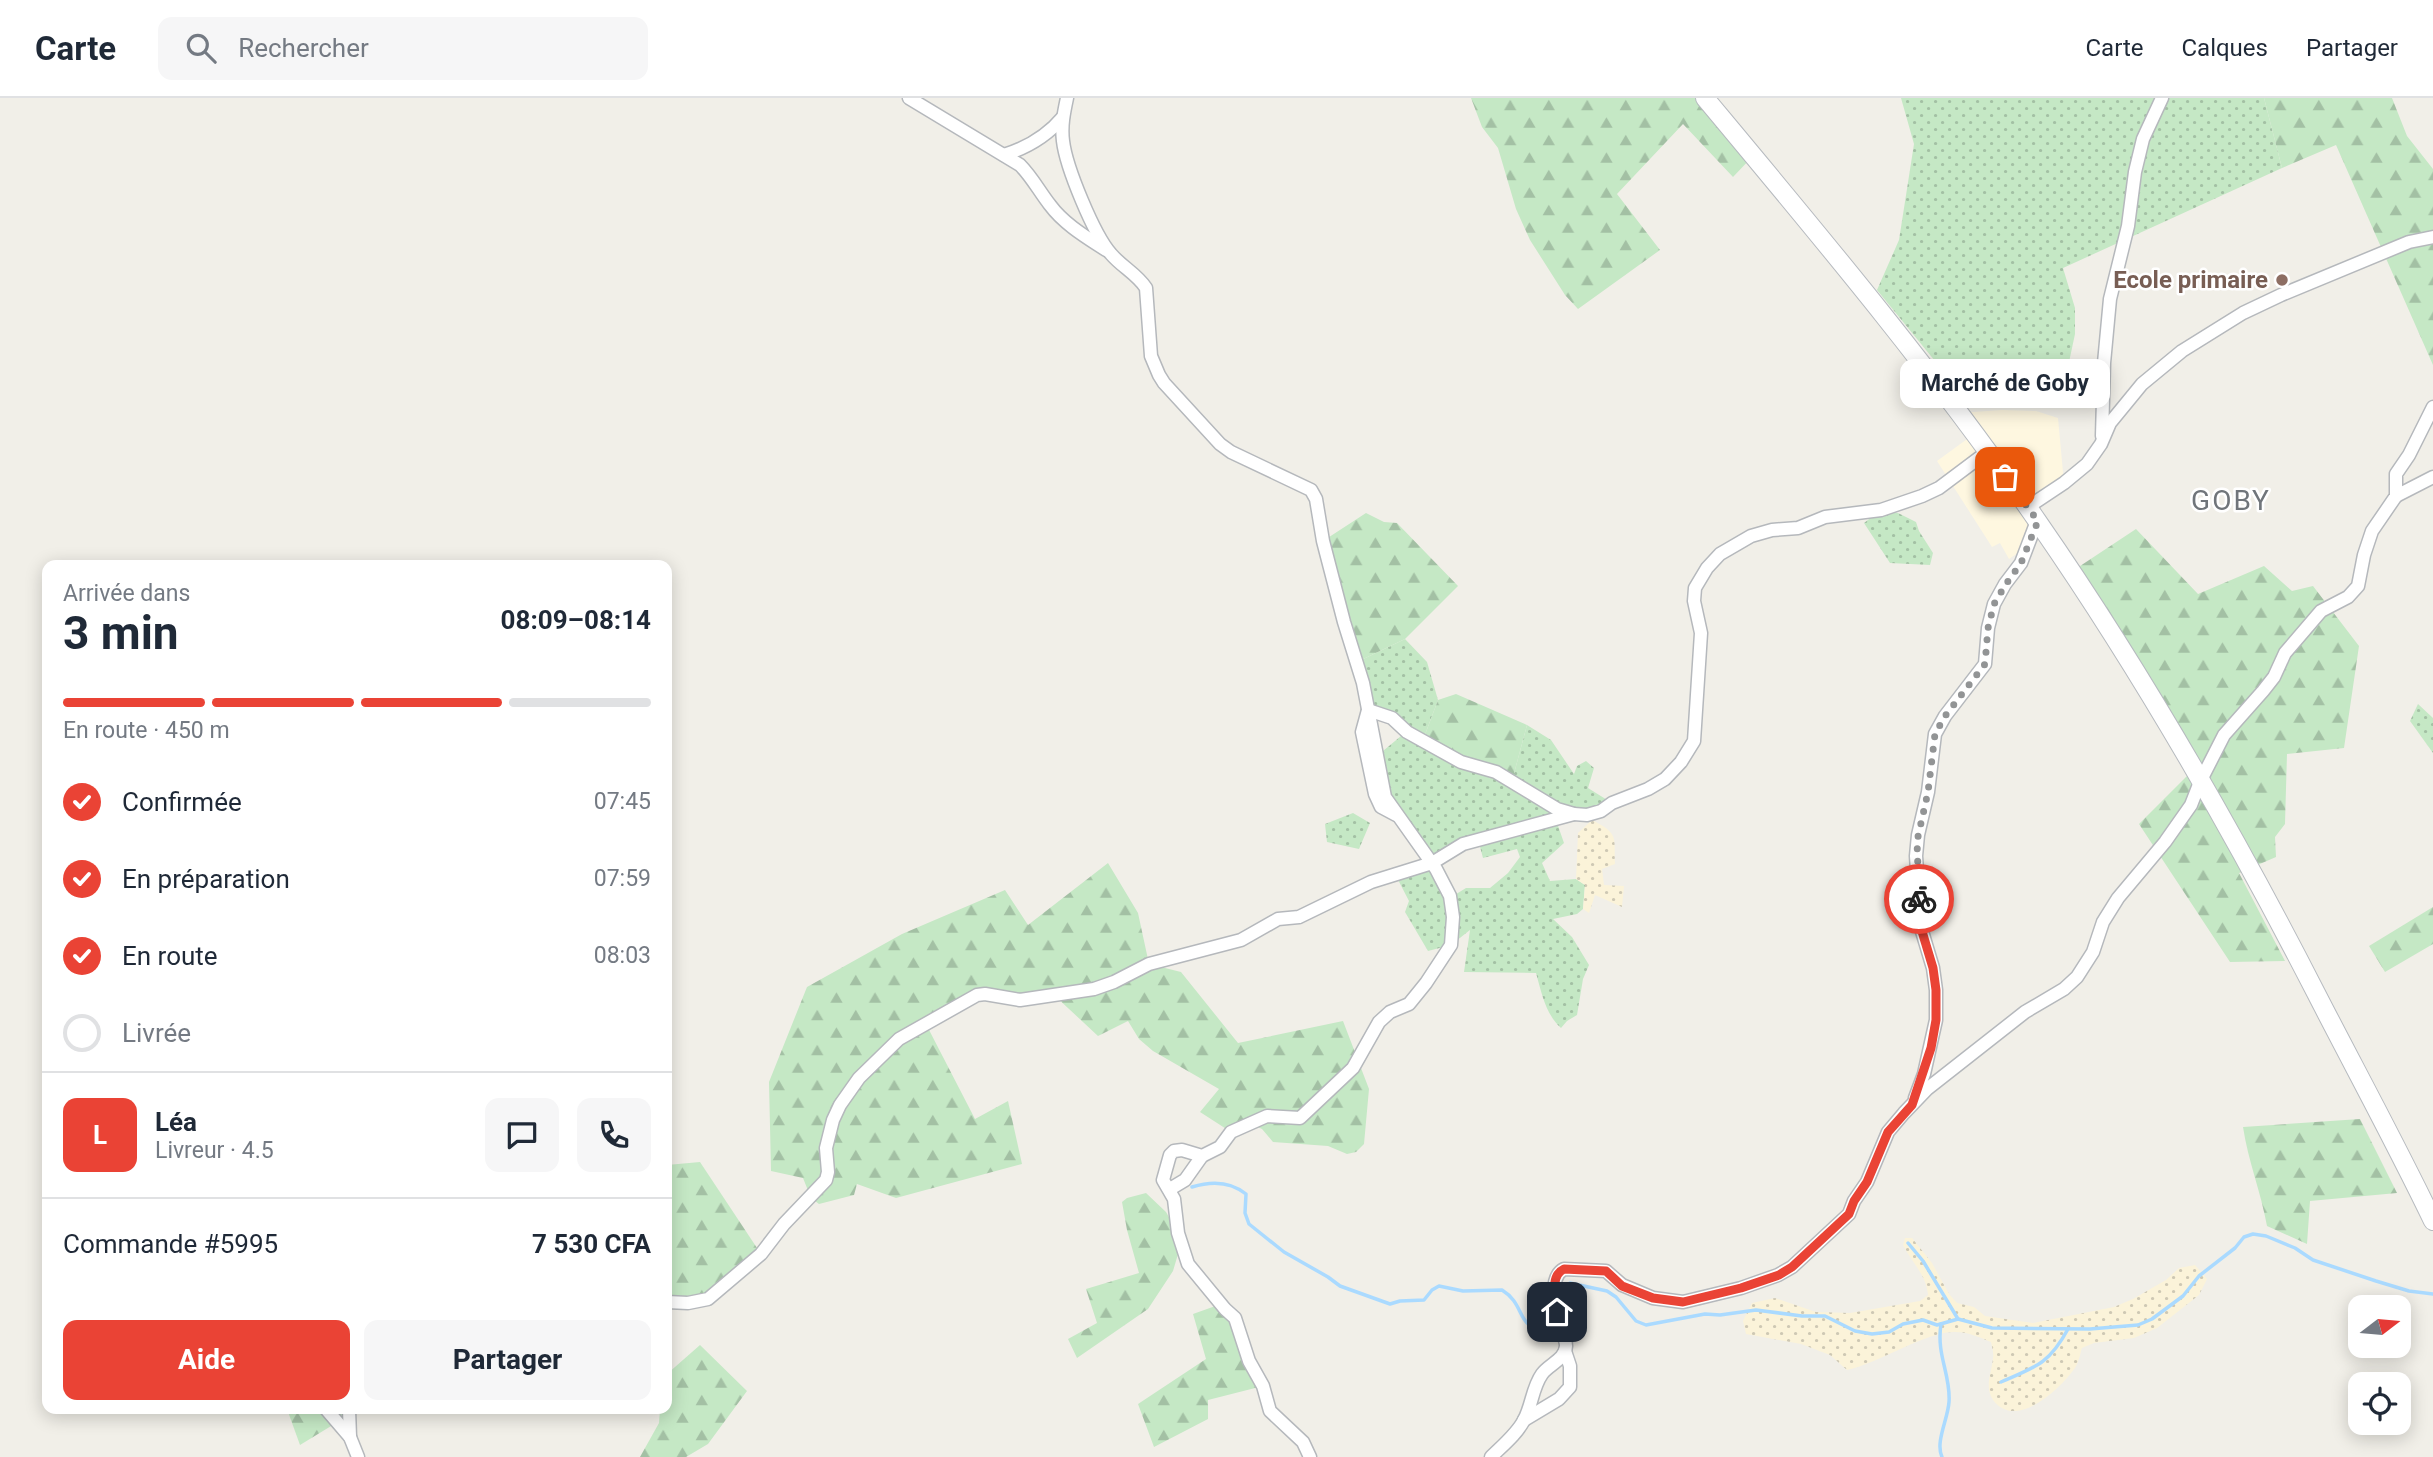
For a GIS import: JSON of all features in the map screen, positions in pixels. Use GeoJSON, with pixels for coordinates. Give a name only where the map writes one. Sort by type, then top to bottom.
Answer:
{"type":"FeatureCollection","features":[{"type":"Feature","properties":{"kind":"main road"},"geometry":{"type":"LineString","coordinates":[[1705,98],[1937,382],[2033,514],[2137,674],[2288,937],[2433,1221]]}},
{"type":"Feature","properties":{"kind":"street"},"geometry":{"type":"LineString","coordinates":[[909,98],[1028,173],[1050,206],[1072,227],[1140,279],[1146,288],[1151,356],[1164,383],[1220,444],[1231,452],[1311,490],[1316,499],[1323,541],[1343,622],[1363,683],[1385,797],[1432,863],[1450,896],[1453,917],[1451,944],[1409,1004],[1390,1012],[1379,1022],[1353,1068],[1300,1118],[1267,1116],[1231,1132],[1220,1147],[1202,1156],[1185,1181],[1170,1189]]}},
{"type":"Feature","properties":{"kind":"street"},"geometry":{"type":"LineString","coordinates":[[1067,98],[1063,117],[1063,141],[1071,173],[1099,236],[1110,254]]}},
{"type":"Feature","properties":{"kind":"street"},"geometry":{"type":"LineString","coordinates":[[2101,444],[2110,299],[2143,139],[2162,98]]}},
{"type":"Feature","properties":{"kind":"street"},"geometry":{"type":"LineString","coordinates":[[1004,156],[1018,151],[1047,133],[1063,117]]}},
{"type":"Feature","properties":{"kind":"street"},"geometry":{"type":"LineString","coordinates":[[1912,1105],[1924,1074],[1936,1020],[1933,968],[1921,928],[1916,856],[1935,734],[1945,716],[1985,664],[1988,628],[1994,604],[2021,563],[2033,514],[2087,464],[2101,444],[2110,423],[2142,384],[2167,361],[2244,313],[2409,242],[2433,237]]}},
{"type":"Feature","properties":{"kind":"street"},"geometry":{"type":"LineString","coordinates":[[2396,496],[2396,474],[2409,455],[2433,407]]}},
{"type":"Feature","properties":{"kind":"street"},"geometry":{"type":"LineString","coordinates":[[1368,710],[1391,718],[1407,732],[1440,751],[1496,772],[1557,809],[1587,815],[1601,811],[1612,803],[1665,779],[1681,762],[1694,741],[1701,633],[1694,601],[1695,588],[1706,568],[1720,554],[1751,537],[1772,530],[1798,528],[1825,517],[1881,510],[1922,496],[1939,488],[1987,452]]}},
{"type":"Feature","properties":{"kind":"street"},"geometry":{"type":"LineString","coordinates":[[1491,1457],[1524,1420],[1559,1399],[1570,1387],[1570,1366],[1557,1312],[1555,1278],[1558,1272],[1574,1269],[1606,1271],[1622,1286],[1653,1298],[1673,1302],[1741,1288],[1779,1275],[1792,1267],[1849,1214],[1867,1182],[1888,1132],[1927,1089],[2025,1012],[2064,989],[2077,977],[2113,906],[2191,805],[2224,735],[2274,677],[2285,653],[2320,611],[2354,592],[2358,586],[2372,531],[2396,496],[2433,477]]}},
{"type":"Feature","properties":{"kind":"street"},"geometry":{"type":"LineString","coordinates":[[672,1302],[688,1303],[708,1299],[769,1245],[783,1224],[826,1180],[826,1148],[833,1120],[859,1078],[879,1057],[910,1032],[958,1008],[977,995],[1020,1000],[1094,989],[1149,964],[1241,940],[1278,919],[1299,917],[1371,882],[1432,863],[1463,844],[1574,814]]}},
{"type":"Feature","properties":{"kind":"street"},"geometry":{"type":"LineString","coordinates":[[1202,1156],[1182,1150],[1174,1151],[1170,1155],[1163,1180],[1174,1199],[1178,1233],[1188,1264],[1224,1309],[1235,1318],[1249,1361],[1263,1386],[1270,1410],[1303,1443],[1310,1457]]}},
{"type":"Feature","properties":{"kind":"street"},"geometry":{"type":"LineString","coordinates":[[1524,1420],[1538,1381],[1544,1371],[1565,1351]]}},
{"type":"Feature","properties":{"kind":"street"},"geometry":{"type":"LineString","coordinates":[[330,1414],[350,1437],[358,1457]]}},
{"type":"Feature","properties":{"kind":"street"},"geometry":{"type":"LineString","coordinates":[[349,1414],[350,1437]]}},
{"type":"Feature","properties":{"kind":"shaded area"},"geometry":{"type":"Polygon","coordinates":[[[2036,411],[2058,418],[2064,483],[2028,507],[2037,521],[2028,546],[2009,559],[2000,543],[1992,547],[1937,461],[1974,434],[1959,413],[2036,411]]]}},
{"type":"Feature","properties":{"kind":"green space"},"geometry":{"type":"Polygon","coordinates":[[[1471,98],[1705,98],[1753,156],[1733,177],[1683,124],[1617,194],[1660,250],[1578,309],[1565,295],[1530,240],[1516,209],[1498,148],[1482,127],[1471,98]]]}},
{"type":"Feature","properties":{"kind":"green space"},"geometry":{"type":"Polygon","coordinates":[[[1901,98],[2264,98],[2282,168],[2063,268],[2075,308],[2075,334],[2065,381],[2031,393],[1972,402],[1957,388],[1877,290],[1899,240],[1914,144],[1901,98]]]}},
{"type":"Feature","properties":{"kind":"green space"},"geometry":{"type":"Polygon","coordinates":[[[2264,98],[2392,98],[2407,136],[2433,169],[2433,365],[2336,145],[2282,168],[2264,98]]]}},
{"type":"Feature","properties":{"kind":"green space"},"geometry":{"type":"Polygon","coordinates":[[[1881,510],[1898,513],[1916,522],[1933,553],[1930,565],[1890,563],[1864,523],[1881,510]]]}},
{"type":"Feature","properties":{"kind":"green space"},"geometry":{"type":"Polygon","coordinates":[[[1366,513],[1384,522],[1397,523],[1458,586],[1405,639],[1357,662],[1323,541],[1366,513]]]}},
{"type":"Feature","properties":{"kind":"green space"},"geometry":{"type":"Polygon","coordinates":[[[2136,529],[2198,594],[2264,566],[2292,591],[2313,586],[2359,646],[2344,748],[2287,754],[2285,824],[2275,837],[2276,857],[2239,873],[2285,961],[2230,962],[2139,824],[2193,770],[2071,572],[2136,529]]]}},
{"type":"Feature","properties":{"kind":"green space"},"geometry":{"type":"Polygon","coordinates":[[[1405,639],[1427,662],[1438,700],[1423,740],[1512,781],[1527,725],[1551,740],[1574,774],[1577,766],[1586,761],[1594,768],[1588,788],[1612,803],[1592,820],[1587,815],[1556,820],[1564,843],[1542,863],[1550,881],[1576,879],[1585,885],[1583,909],[1577,914],[1553,919],[1572,937],[1589,965],[1583,979],[1577,1015],[1561,1028],[1548,1010],[1536,973],[1464,972],[1470,930],[1451,945],[1428,951],[1405,912],[1409,901],[1395,874],[1427,861],[1394,810],[1377,756],[1407,731],[1368,710],[1357,662],[1405,639]],[[1479,843],[1435,863],[1453,896],[1466,888],[1490,888],[1508,873],[1520,857],[1517,849],[1483,858],[1479,843]]]}},
{"type":"Feature","properties":{"kind":"green space"},"geometry":{"type":"Polygon","coordinates":[[[1456,694],[1527,725],[1512,781],[1423,740],[1438,700],[1456,694]]]}},
{"type":"Feature","properties":{"kind":"green space"},"geometry":{"type":"Polygon","coordinates":[[[2418,704],[2433,718],[2433,753],[2410,721],[2418,704]]]}},
{"type":"Feature","properties":{"kind":"green space"},"geometry":{"type":"Polygon","coordinates":[[[1353,813],[1370,823],[1359,849],[1327,842],[1325,824],[1353,813]]]}},
{"type":"Feature","properties":{"kind":"green space"},"geometry":{"type":"Polygon","coordinates":[[[1108,863],[1138,913],[1149,964],[1181,972],[1238,1043],[1343,1021],[1369,1089],[1364,1144],[1356,1152],[1347,1154],[1328,1146],[1273,1142],[1262,1129],[1249,1123],[1231,1132],[1200,1112],[1219,1089],[1153,1051],[1139,1039],[1128,1021],[1098,1036],[1054,995],[985,994],[927,1026],[975,1119],[1008,1101],[1022,1164],[896,1198],[857,1184],[854,1195],[819,1204],[811,1198],[803,1178],[771,1171],[769,1082],[807,987],[902,934],[1005,890],[1028,925],[1108,863]]]}},
{"type":"Feature","properties":{"kind":"green space"},"geometry":{"type":"Polygon","coordinates":[[[2433,907],[2433,944],[2385,972],[2369,946],[2433,907]]]}},
{"type":"Feature","properties":{"kind":"green space"},"geometry":{"type":"Polygon","coordinates":[[[2360,1119],[2397,1193],[2310,1201],[2307,1244],[2267,1226],[2243,1127],[2360,1119]]]}},
{"type":"Feature","properties":{"kind":"green space"},"geometry":{"type":"Polygon","coordinates":[[[700,1162],[761,1254],[708,1299],[672,1302],[672,1165],[700,1162]]]}},
{"type":"Feature","properties":{"kind":"green space"},"geometry":{"type":"Polygon","coordinates":[[[1146,1193],[1166,1212],[1178,1233],[1181,1244],[1173,1271],[1148,1309],[1077,1358],[1068,1339],[1097,1323],[1086,1289],[1139,1273],[1122,1202],[1146,1193]]]}},
{"type":"Feature","properties":{"kind":"green space"},"geometry":{"type":"Polygon","coordinates":[[[1221,1304],[1263,1386],[1208,1400],[1208,1419],[1154,1447],[1138,1404],[1206,1359],[1193,1314],[1221,1304]]]}},
{"type":"Feature","properties":{"kind":"green space"},"geometry":{"type":"Polygon","coordinates":[[[700,1345],[747,1391],[708,1444],[686,1457],[640,1457],[659,1423],[660,1414],[672,1414],[672,1370],[700,1345]]]}},
{"type":"Feature","properties":{"kind":"green space"},"geometry":{"type":"Polygon","coordinates":[[[289,1414],[351,1414],[300,1445],[289,1414]]]}},
{"type":"Feature","properties":{"kind":"sand"},"geometry":{"type":"Polygon","coordinates":[[[1592,820],[1607,829],[1614,841],[1615,864],[1602,869],[1604,885],[1624,886],[1622,907],[1595,895],[1589,913],[1583,909],[1585,885],[1576,879],[1578,833],[1592,820]]]}},
{"type":"Feature","properties":{"kind":"sand"},"geometry":{"type":"Polygon","coordinates":[[[1905,1238],[1912,1238],[1932,1263],[1957,1303],[1974,1307],[1985,1316],[2033,1323],[2114,1307],[2166,1280],[2179,1268],[2195,1265],[2207,1279],[2199,1295],[2157,1328],[2134,1338],[2094,1343],[2082,1348],[2075,1368],[2049,1396],[2025,1409],[2013,1411],[2003,1408],[1990,1395],[1993,1356],[1991,1342],[1969,1334],[1944,1333],[1847,1370],[1830,1355],[1801,1344],[1746,1334],[1743,1321],[1752,1303],[1775,1298],[1816,1312],[1850,1313],[1920,1301],[1928,1295],[1927,1288],[1903,1245],[1905,1238]]]}},
{"type":"Feature","properties":{"kind":"waterway"},"geometry":{"type":"LineString","coordinates":[[1192,1187],[1220,1183],[1246,1194],[1245,1213],[1249,1224],[1284,1252],[1340,1286],[1390,1304],[1424,1300],[1439,1286],[1463,1291],[1502,1290],[1514,1302],[1528,1324],[1535,1329],[1544,1333],[1557,1327]]}},
{"type":"Feature","properties":{"kind":"waterway"},"geometry":{"type":"LineString","coordinates":[[1562,1322],[1567,1317],[1565,1288],[1570,1283],[1607,1291],[1616,1297],[1636,1321],[1646,1325],[1705,1314],[1720,1315],[1756,1310],[1825,1316],[1855,1331],[1872,1334],[1889,1332],[1903,1324],[1923,1320],[1937,1325],[1958,1319],[1992,1328],[2090,1329],[2138,1325],[2152,1319],[2183,1296],[2199,1276],[2235,1248],[2244,1237],[2253,1234],[2266,1236],[2295,1248],[2313,1260],[2409,1291],[2433,1294]]}},
{"type":"Feature","properties":{"kind":"waterway"},"geometry":{"type":"LineString","coordinates":[[1908,1243],[1923,1261],[1958,1319]]}},
{"type":"Feature","properties":{"kind":"waterway"},"geometry":{"type":"LineString","coordinates":[[1941,1324],[1940,1345],[1949,1392],[1940,1444],[1942,1457]]}},
{"type":"Feature","properties":{"kind":"waterway"},"geometry":{"type":"LineString","coordinates":[[2001,1382],[2048,1357],[2068,1329]]}},
{"type":"Feature","properties":{"kind":"way so far"},"geometry":{"type":"LineString","coordinates":[[1919,899],[1917,841],[1924,817],[1935,734],[1945,716],[1982,672],[1994,604],[2021,563],[2038,521],[2005,477]]}},
{"type":"Feature","properties":{"kind":"place","name":"Ecole primaire"},"geometry":{"type":"Point","coordinates":[2282,280]}},
{"type":"Feature","properties":{"kind":"place","name":"Marché de Goby"},"geometry":{"type":"Point","coordinates":[2005,477]}},
{"type":"Feature","properties":{"kind":"district","name":"GOBY"},"geometry":{"type":"Point","coordinates":[2231,500]}},
{"type":"Feature","properties":{"kind":"route"},"geometry":{"type":"LineString","coordinates":[[1557,1312],[1555,1278],[1558,1272],[1564,1269],[1606,1271],[1622,1286],[1653,1298],[1683,1302],[1741,1288],[1779,1275],[1792,1267],[1849,1214],[1867,1182],[1888,1132],[1912,1105],[1931,1048],[1936,1020],[1936,990],[1933,968],[1921,928],[1919,899]]}}]}
